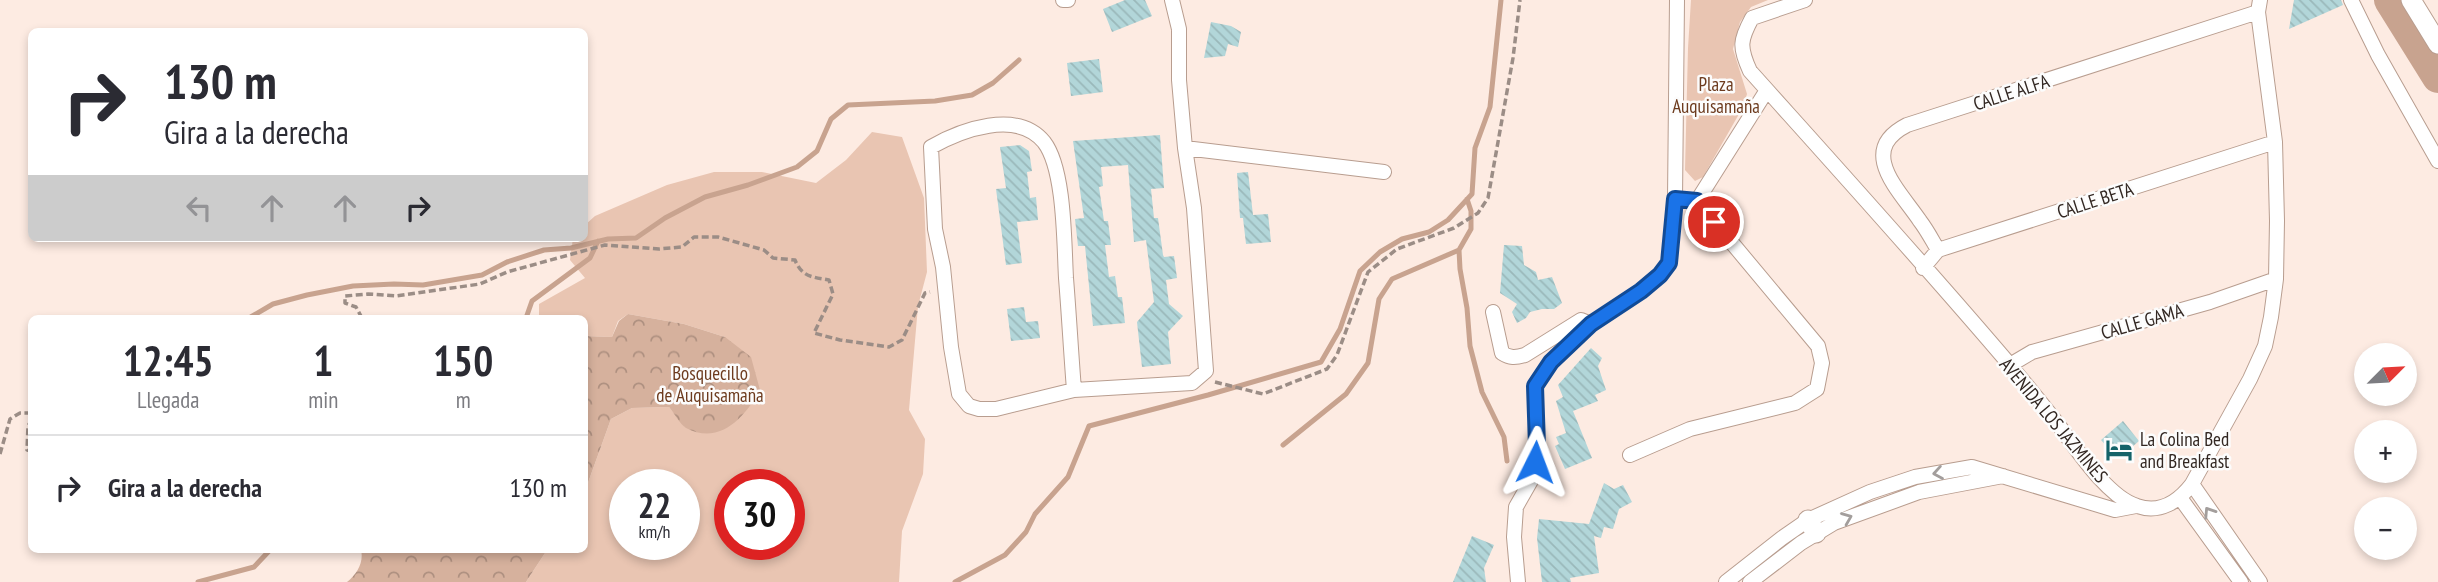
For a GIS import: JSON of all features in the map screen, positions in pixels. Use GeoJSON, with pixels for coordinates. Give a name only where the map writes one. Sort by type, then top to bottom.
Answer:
{"type":"FeatureCollection","features":[{"type":"Feature","properties":{"kind":"main road"},"geometry":{"type":"LineString","coordinates":[[2411,0],[2438,44]]}},
{"type":"Feature","properties":{"kind":"street"},"geometry":{"type":"LineString","coordinates":[[1074,390],[1061,199],[1052,158],[1043,141],[1014,124],[990,124],[946,138],[930,147],[935,229],[943,267],[951,347],[959,394],[969,406],[996,409],[1074,390],[1192,383],[1206,371],[1194,208],[1179,80],[1179,29],[1172,0]]}},
{"type":"Feature","properties":{"kind":"street"},"geometry":{"type":"LineString","coordinates":[[1518,582],[1514,537],[1516,507],[1533,477],[1537,446],[1535,386],[1551,362],[1591,324],[1641,291],[1660,275],[1669,263],[1675,199],[1676,0]]}},
{"type":"Feature","properties":{"kind":"street","name":"AVENIDA LOS JAZMINES"},"geometry":{"type":"LineString","coordinates":[[1805,0],[1752,18],[1743,36],[1742,52],[1750,71],[2010,365],[2092,470],[2120,496],[2136,506]]}},
{"type":"Feature","properties":{"kind":"street"},"geometry":{"type":"LineString","coordinates":[[2351,0],[2378,55],[2438,161]]}},
{"type":"Feature","properties":{"kind":"street"},"geometry":{"type":"LineString","coordinates":[[1726,582],[1782,538],[1812,526],[1859,497],[1915,477],[1972,467],[2115,510],[2136,506],[2165,506],[2181,499],[2250,379],[2265,346],[2276,279],[2275,142],[2259,6]]}},
{"type":"Feature","properties":{"kind":"street","name":"CALLE ALFA"},"geometry":{"type":"LineString","coordinates":[[1938,250],[1882,162],[1886,143],[1897,130],[2259,6]]}},
{"type":"Feature","properties":{"kind":"street"},"geometry":{"type":"LineString","coordinates":[[1697,201],[1767,90]]}},
{"type":"Feature","properties":{"kind":"street","name":"CALLE BETA"},"geometry":{"type":"LineString","coordinates":[[1938,250],[2275,142]]}},
{"type":"Feature","properties":{"kind":"street"},"geometry":{"type":"LineString","coordinates":[[1185,148],[1384,172]]}},
{"type":"Feature","properties":{"kind":"street"},"geometry":{"type":"LineString","coordinates":[[1629,455],[1690,429],[1796,403],[1817,389],[1822,363],[1818,346],[1697,201],[1675,199]]}},
{"type":"Feature","properties":{"kind":"street"},"geometry":{"type":"LineString","coordinates":[[1923,268],[1938,250]]}},
{"type":"Feature","properties":{"kind":"street","name":"CALLE GAMA"},"geometry":{"type":"LineString","coordinates":[[2010,365],[2032,352],[2210,302],[2276,279]]}},
{"type":"Feature","properties":{"kind":"street"},"geometry":{"type":"LineString","coordinates":[[1493,312],[1502,353],[1508,357],[1525,355],[1581,320],[1591,324]]}},
{"type":"Feature","properties":{"kind":"street"},"geometry":{"type":"LineString","coordinates":[[2192,484],[2259,582]]}},
{"type":"Feature","properties":{"kind":"street"},"geometry":{"type":"LineString","coordinates":[[2181,499],[2241,582]]}},
{"type":"Feature","properties":{"kind":"street"},"geometry":{"type":"LineString","coordinates":[[1750,582],[1812,526]]}},
{"type":"Feature","properties":{"kind":"path"},"geometry":{"type":"LineString","coordinates":[[1204,386],[1217,382],[1263,394],[1327,369],[1337,355],[1368,272],[1397,249],[1454,228],[1478,213],[1488,198],[1513,58],[1520,0]]}},
{"type":"Feature","properties":{"kind":"path"},"geometry":{"type":"LineString","coordinates":[[360,315],[356,307],[345,303],[345,296],[396,296],[452,289],[480,284],[519,268],[605,245],[660,249],[682,247],[694,237],[718,237],[764,250],[773,258],[795,260],[799,270],[811,277],[829,280],[833,294],[814,333],[840,340],[889,347],[902,340],[925,293],[931,292],[937,297]]}},
{"type":"Feature","properties":{"kind":"path"},"geometry":{"type":"LineString","coordinates":[[0,454],[10,419],[20,413],[28,413]]}},
{"type":"Feature","properties":{"kind":"path"},"geometry":{"type":"LineString","coordinates":[[28,426],[28,450]]}},
{"type":"Feature","properties":{"kind":"green space","name":"Plaza Auquisamaña"},"geometry":{"type":"Polygon","coordinates":[[[1691,0],[1768,0],[1751,7],[1740,22],[1733,49],[1747,94],[1743,107],[1703,177],[1695,181],[1685,170],[1691,0]]]}},
{"type":"Feature","properties":{"kind":"green space"},"geometry":{"type":"Polygon","coordinates":[[[872,132],[902,137],[924,198],[927,272],[918,306],[909,410],[925,439],[923,474],[902,531],[899,582],[526,582],[545,553],[588,553],[588,483],[611,419],[632,408],[669,407],[685,427],[725,337],[684,324],[628,314],[618,321],[612,337],[588,336],[588,315],[539,315],[539,304],[585,278],[570,260],[572,242],[588,242],[588,222],[595,216],[667,185],[714,172],[762,172],[816,183],[846,160],[872,132]]]}},
{"type":"Feature","properties":{"kind":"green space","name":"Bosquecillo de Auquisamaña"},"geometry":{"type":"Polygon","coordinates":[[[628,314],[684,324],[725,337],[751,357],[760,390],[739,419],[720,431],[710,433],[698,433],[686,428],[669,407],[632,408],[611,419],[588,483],[588,336],[612,337],[619,321],[628,314]]]}},
{"type":"Feature","properties":{"kind":"green space"},"geometry":{"type":"Polygon","coordinates":[[[361,553],[545,553],[526,582],[347,582],[359,568],[361,553]]]}},
{"type":"Feature","properties":{"kind":"building"},"geometry":{"type":"Polygon","coordinates":[[[1125,0],[1145,0],[1152,16],[1112,32],[1103,9],[1125,0]]]}},
{"type":"Feature","properties":{"kind":"building"},"geometry":{"type":"Polygon","coordinates":[[[2294,0],[2341,0],[2343,5],[2289,29],[2294,0]]]}},
{"type":"Feature","properties":{"kind":"building"},"geometry":{"type":"Polygon","coordinates":[[[1211,22],[1231,26],[1241,32],[1238,47],[1228,44],[1225,56],[1204,58],[1211,22]]]}},
{"type":"Feature","properties":{"kind":"building"},"geometry":{"type":"Polygon","coordinates":[[[1099,59],[1103,92],[1071,96],[1067,63],[1099,59]]]}},
{"type":"Feature","properties":{"kind":"building"},"geometry":{"type":"Polygon","coordinates":[[[1160,135],[1164,188],[1151,189],[1154,218],[1158,218],[1164,257],[1174,256],[1177,278],[1166,280],[1169,304],[1183,316],[1168,332],[1171,364],[1142,367],[1137,322],[1154,302],[1146,240],[1134,242],[1128,165],[1101,167],[1103,186],[1099,187],[1111,245],[1105,245],[1109,277],[1115,276],[1118,297],[1122,297],[1125,323],[1093,326],[1085,246],[1078,246],[1075,219],[1084,218],[1073,141],[1160,135]]]}},
{"type":"Feature","properties":{"kind":"building"},"geometry":{"type":"Polygon","coordinates":[[[1020,145],[1029,151],[1032,171],[1027,172],[1030,198],[1036,197],[1038,220],[1017,222],[1022,263],[1006,265],[996,189],[1006,188],[1000,147],[1020,145]]]}},
{"type":"Feature","properties":{"kind":"building"},"geometry":{"type":"Polygon","coordinates":[[[1248,172],[1253,215],[1268,214],[1271,242],[1246,244],[1243,218],[1240,218],[1237,173],[1248,172]]]}},
{"type":"Feature","properties":{"kind":"building"},"geometry":{"type":"Polygon","coordinates":[[[1504,245],[1522,246],[1524,265],[1536,272],[1538,280],[1552,277],[1562,303],[1554,309],[1530,312],[1517,323],[1512,312],[1517,304],[1500,293],[1504,245]]]}},
{"type":"Feature","properties":{"kind":"building"},"geometry":{"type":"Polygon","coordinates":[[[1024,307],[1026,322],[1038,321],[1040,338],[1011,341],[1007,309],[1024,307]]]}},
{"type":"Feature","properties":{"kind":"building"},"geometry":{"type":"Polygon","coordinates":[[[1591,348],[1602,358],[1598,366],[1606,390],[1595,395],[1598,401],[1573,411],[1592,458],[1565,469],[1555,446],[1559,444],[1556,437],[1566,433],[1556,401],[1563,397],[1558,385],[1591,348]]]}},
{"type":"Feature","properties":{"kind":"building","name":"La Colina Bed and Breakfast"},"geometry":{"type":"Polygon","coordinates":[[[2123,421],[2139,441],[2118,459],[2101,440],[2123,421]]]}},
{"type":"Feature","properties":{"kind":"building"},"geometry":{"type":"Polygon","coordinates":[[[1604,483],[1614,489],[1623,485],[1632,502],[1619,509],[1613,529],[1604,527],[1601,538],[1594,536],[1599,573],[1570,578],[1571,582],[1542,582],[1537,538],[1539,519],[1589,524],[1604,483]]]}},
{"type":"Feature","properties":{"kind":"building"},"geometry":{"type":"Polygon","coordinates":[[[1472,536],[1494,545],[1484,568],[1486,582],[1453,582],[1472,536]]]}},
{"type":"Feature","properties":{"kind":"waterway"},"geometry":{"type":"LineString","coordinates":[[955,582],[1005,555],[1026,532],[1035,514],[1068,477],[1089,426],[1321,362],[1340,329],[1360,271],[1380,252],[1402,239],[1429,232],[1448,220],[1472,194],[1475,148],[1490,107],[1501,0]]}},
{"type":"Feature","properties":{"kind":"waterway"},"geometry":{"type":"LineString","coordinates":[[2390,0],[2438,77]]}},
{"type":"Feature","properties":{"kind":"waterway"},"geometry":{"type":"LineString","coordinates":[[254,315],[273,304],[307,295],[353,286],[423,285],[482,275],[507,262],[544,250],[571,248],[608,239],[636,238],[665,218],[705,197],[797,167],[817,151],[831,119],[848,105],[935,101],[972,95],[993,83],[1019,60]]}},
{"type":"Feature","properties":{"kind":"waterway"},"geometry":{"type":"LineString","coordinates":[[1467,199],[1471,211],[1471,229],[1459,250],[1470,346],[1482,392],[1504,437],[1507,461]]}},
{"type":"Feature","properties":{"kind":"waterway"},"geometry":{"type":"LineString","coordinates":[[527,315],[532,301],[590,258],[598,241]]}},
{"type":"Feature","properties":{"kind":"waterway"},"geometry":{"type":"LineString","coordinates":[[1283,445],[1346,394],[1368,363],[1379,299],[1392,279],[1459,250]]}},
{"type":"Feature","properties":{"kind":"waterway"},"geometry":{"type":"LineString","coordinates":[[198,582],[254,567],[267,553]]}},
{"type":"Feature","properties":{"kind":"place","name":"La Colina Bed and Breakfast"},"geometry":{"type":"Point","coordinates":[2119,450]}},
{"type":"Feature","properties":{"kind":"route"},"geometry":{"type":"LineString","coordinates":[[1535,462],[1535,386],[1551,362],[1591,324],[1660,275],[1669,263],[1675,199],[1697,201],[1714,222]]}}]}
